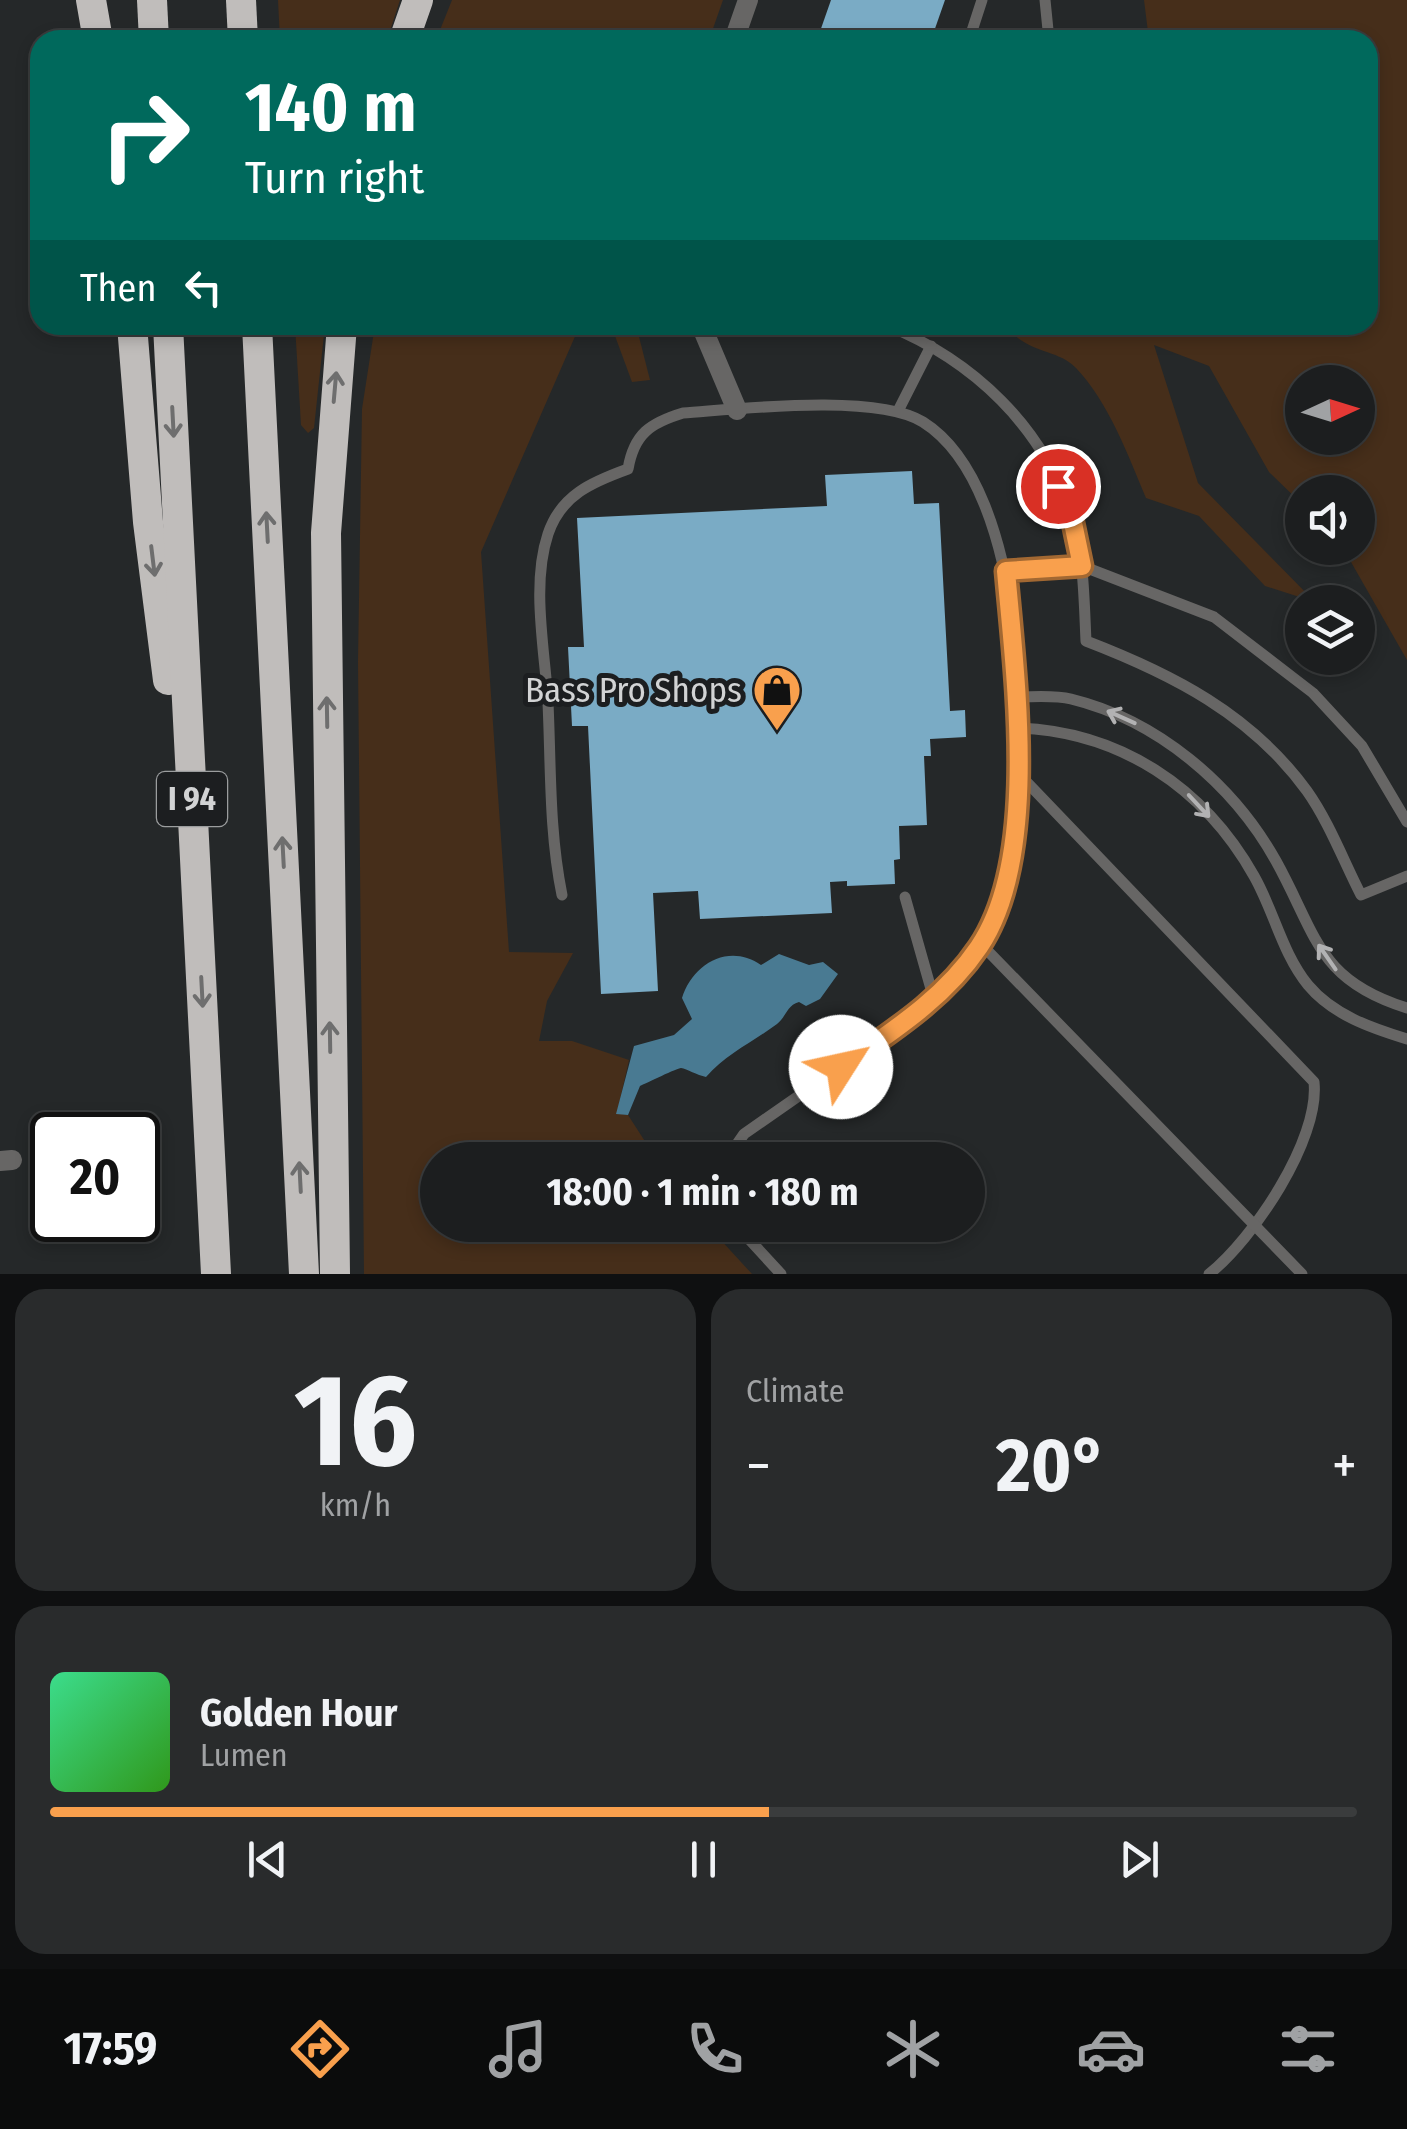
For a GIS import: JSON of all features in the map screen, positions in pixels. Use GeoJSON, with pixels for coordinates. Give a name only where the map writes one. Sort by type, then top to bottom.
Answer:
{"type":"FeatureCollection","features":[{"type":"Feature","properties":{"kind":"highway"},"geometry":{"type":"LineString","coordinates":[[92,0],[96,30]]}},
{"type":"Feature","properties":{"kind":"highway"},"geometry":{"type":"LineString","coordinates":[[152,0],[154,30]]}},
{"type":"Feature","properties":{"kind":"highway"},"geometry":{"type":"LineString","coordinates":[[241,0],[242,30]]}},
{"type":"Feature","properties":{"kind":"highway"},"geometry":{"type":"LineString","coordinates":[[408,30],[418,0]]}},
{"type":"Feature","properties":{"kind":"highway"},"geometry":{"type":"LineString","coordinates":[[133,335],[148,522],[198,926]]}},
{"type":"Feature","properties":{"kind":"highway","name":"I 94"},"geometry":{"type":"LineString","coordinates":[[168,335],[216,1274]]}},
{"type":"Feature","properties":{"kind":"highway","name":"I 94"},"geometry":{"type":"LineString","coordinates":[[257,335],[304,1274]]}},
{"type":"Feature","properties":{"kind":"highway"},"geometry":{"type":"LineString","coordinates":[[335,1274],[326,533],[341,335]]}},
{"type":"Feature","properties":{"kind":"street"},"geometry":{"type":"LineString","coordinates":[[738,30],[748,0]]}},
{"type":"Feature","properties":{"kind":"street"},"geometry":{"type":"LineString","coordinates":[[705,335],[736,410]]}},
{"type":"Feature","properties":{"kind":"lane"},"geometry":{"type":"LineString","coordinates":[[972,30],[982,0]]}},
{"type":"Feature","properties":{"kind":"lane"},"geometry":{"type":"LineString","coordinates":[[1046,0],[1048,30]]}},
{"type":"Feature","properties":{"kind":"lane"},"geometry":{"type":"LineString","coordinates":[[907,335],[968,369],[1006,403],[1044,456],[1072,518],[1082,566],[1086,640],[1155,668],[1251,729],[1310,794],[1361,895],[1407,876]]}},
{"type":"Feature","properties":{"kind":"lane"},"geometry":{"type":"LineString","coordinates":[[898,412],[931,346]]}},
{"type":"Feature","properties":{"kind":"lane"},"geometry":{"type":"LineString","coordinates":[[562,894],[553,841],[541,583],[548,534],[566,503],[586,484],[628,469],[640,434],[659,420],[683,413],[867,406],[898,412],[933,430],[966,464],[992,522],[1006,571],[1019,728],[1019,774],[1006,878],[981,944],[952,981],[919,1012],[744,1134],[738,1142]]}},
{"type":"Feature","properties":{"kind":"lane"},"geometry":{"type":"LineString","coordinates":[[1006,571],[1082,566],[1214,617],[1269,655],[1313,693],[1362,746],[1407,822]]}},
{"type":"Feature","properties":{"kind":"lane"},"geometry":{"type":"LineString","coordinates":[[1018,697],[1068,698],[1108,711],[1147,728],[1193,761],[1234,801],[1274,857],[1325,959],[1353,987],[1407,1008]]}},
{"type":"Feature","properties":{"kind":"lane"},"geometry":{"type":"LineString","coordinates":[[1019,728],[1064,730],[1102,740],[1190,796],[1254,875],[1288,956],[1308,986],[1334,1009],[1407,1040]]}},
{"type":"Feature","properties":{"kind":"lane"},"geometry":{"type":"LineString","coordinates":[[1019,774],[1314,1082],[1311,1112],[1284,1184],[1256,1229],[1209,1274]]}},
{"type":"Feature","properties":{"kind":"lane"},"geometry":{"type":"LineString","coordinates":[[905,897],[933,996]]}},
{"type":"Feature","properties":{"kind":"lane"},"geometry":{"type":"LineString","coordinates":[[981,944],[1302,1274]]}},
{"type":"Feature","properties":{"kind":"lane"},"geometry":{"type":"LineString","coordinates":[[752,1242],[781,1274]]}},
{"type":"Feature","properties":{"kind":"shaded area"},"geometry":{"type":"Polygon","coordinates":[[[278,0],[400,0],[390,30],[280,30],[278,0]]]}},
{"type":"Feature","properties":{"kind":"shaded area"},"geometry":{"type":"Polygon","coordinates":[[[452,0],[723,0],[712,30],[440,30],[452,0]]]}},
{"type":"Feature","properties":{"kind":"shaded area"},"geometry":{"type":"Polygon","coordinates":[[[1144,0],[1407,0],[1407,660],[1375,604],[1375,585],[1364,585],[1353,565],[1375,565],[1375,475],[1285,475],[1285,488],[1269,472],[1209,366],[1154,345],[1198,483],[1298,585],[1285,585],[1285,592],[1265,586],[1199,516],[1146,498],[1117,430],[1088,382],[1068,362],[1014,335],[1378,335],[1378,30],[1148,30],[1144,0]]]}},
{"type":"Feature","properties":{"kind":"shaded area"},"geometry":{"type":"Polygon","coordinates":[[[296,335],[324,335],[314,428],[308,433],[301,425],[296,335]]]}},
{"type":"Feature","properties":{"kind":"shaded area"},"geometry":{"type":"Polygon","coordinates":[[[373,335],[576,335],[481,552],[509,952],[573,953],[547,1001],[539,1041],[572,1041],[629,1060],[617,1113],[628,1115],[645,1142],[420,1142],[420,1242],[723,1242],[752,1274],[364,1274],[358,662],[362,409],[373,335]]]}},
{"type":"Feature","properties":{"kind":"shaded area"},"geometry":{"type":"Polygon","coordinates":[[[615,335],[639,335],[650,380],[632,382],[615,335]]]}},
{"type":"Feature","properties":{"kind":"water"},"geometry":{"type":"Polygon","coordinates":[[[779,954],[809,965],[823,962],[838,974],[820,999],[806,1006],[795,1004],[777,1024],[706,1077],[681,1068],[674,1070],[640,1086],[628,1115],[616,1114],[634,1046],[674,1035],[692,1019],[682,998],[703,967],[736,956],[761,965],[779,954]]]}},
{"type":"Feature","properties":{"kind":"building"},"geometry":{"type":"Polygon","coordinates":[[[831,0],[945,0],[934,30],[820,30],[831,0]]]}},
{"type":"Feature","properties":{"kind":"building","name":"Bass Pro Shops"},"geometry":{"type":"Polygon","coordinates":[[[912,471],[914,504],[939,503],[950,711],[965,710],[966,737],[930,739],[931,756],[924,756],[927,825],[899,826],[900,859],[894,860],[895,884],[847,886],[847,881],[830,882],[832,913],[700,919],[698,891],[653,893],[658,991],[601,994],[588,726],[572,726],[568,647],[584,647],[577,518],[827,506],[825,475],[912,471]]]}},
{"type":"Feature","properties":{"kind":"place","name":"Bass Pro Shops"},"geometry":{"type":"Point","coordinates":[777,732]}},
{"type":"Feature","properties":{"kind":"route"},"geometry":{"type":"LineString","coordinates":[[841,1067],[919,1012],[952,981],[981,944],[1006,878],[1018,802],[1019,728],[1006,571],[1082,566],[1072,518],[1058,486]]}}]}
